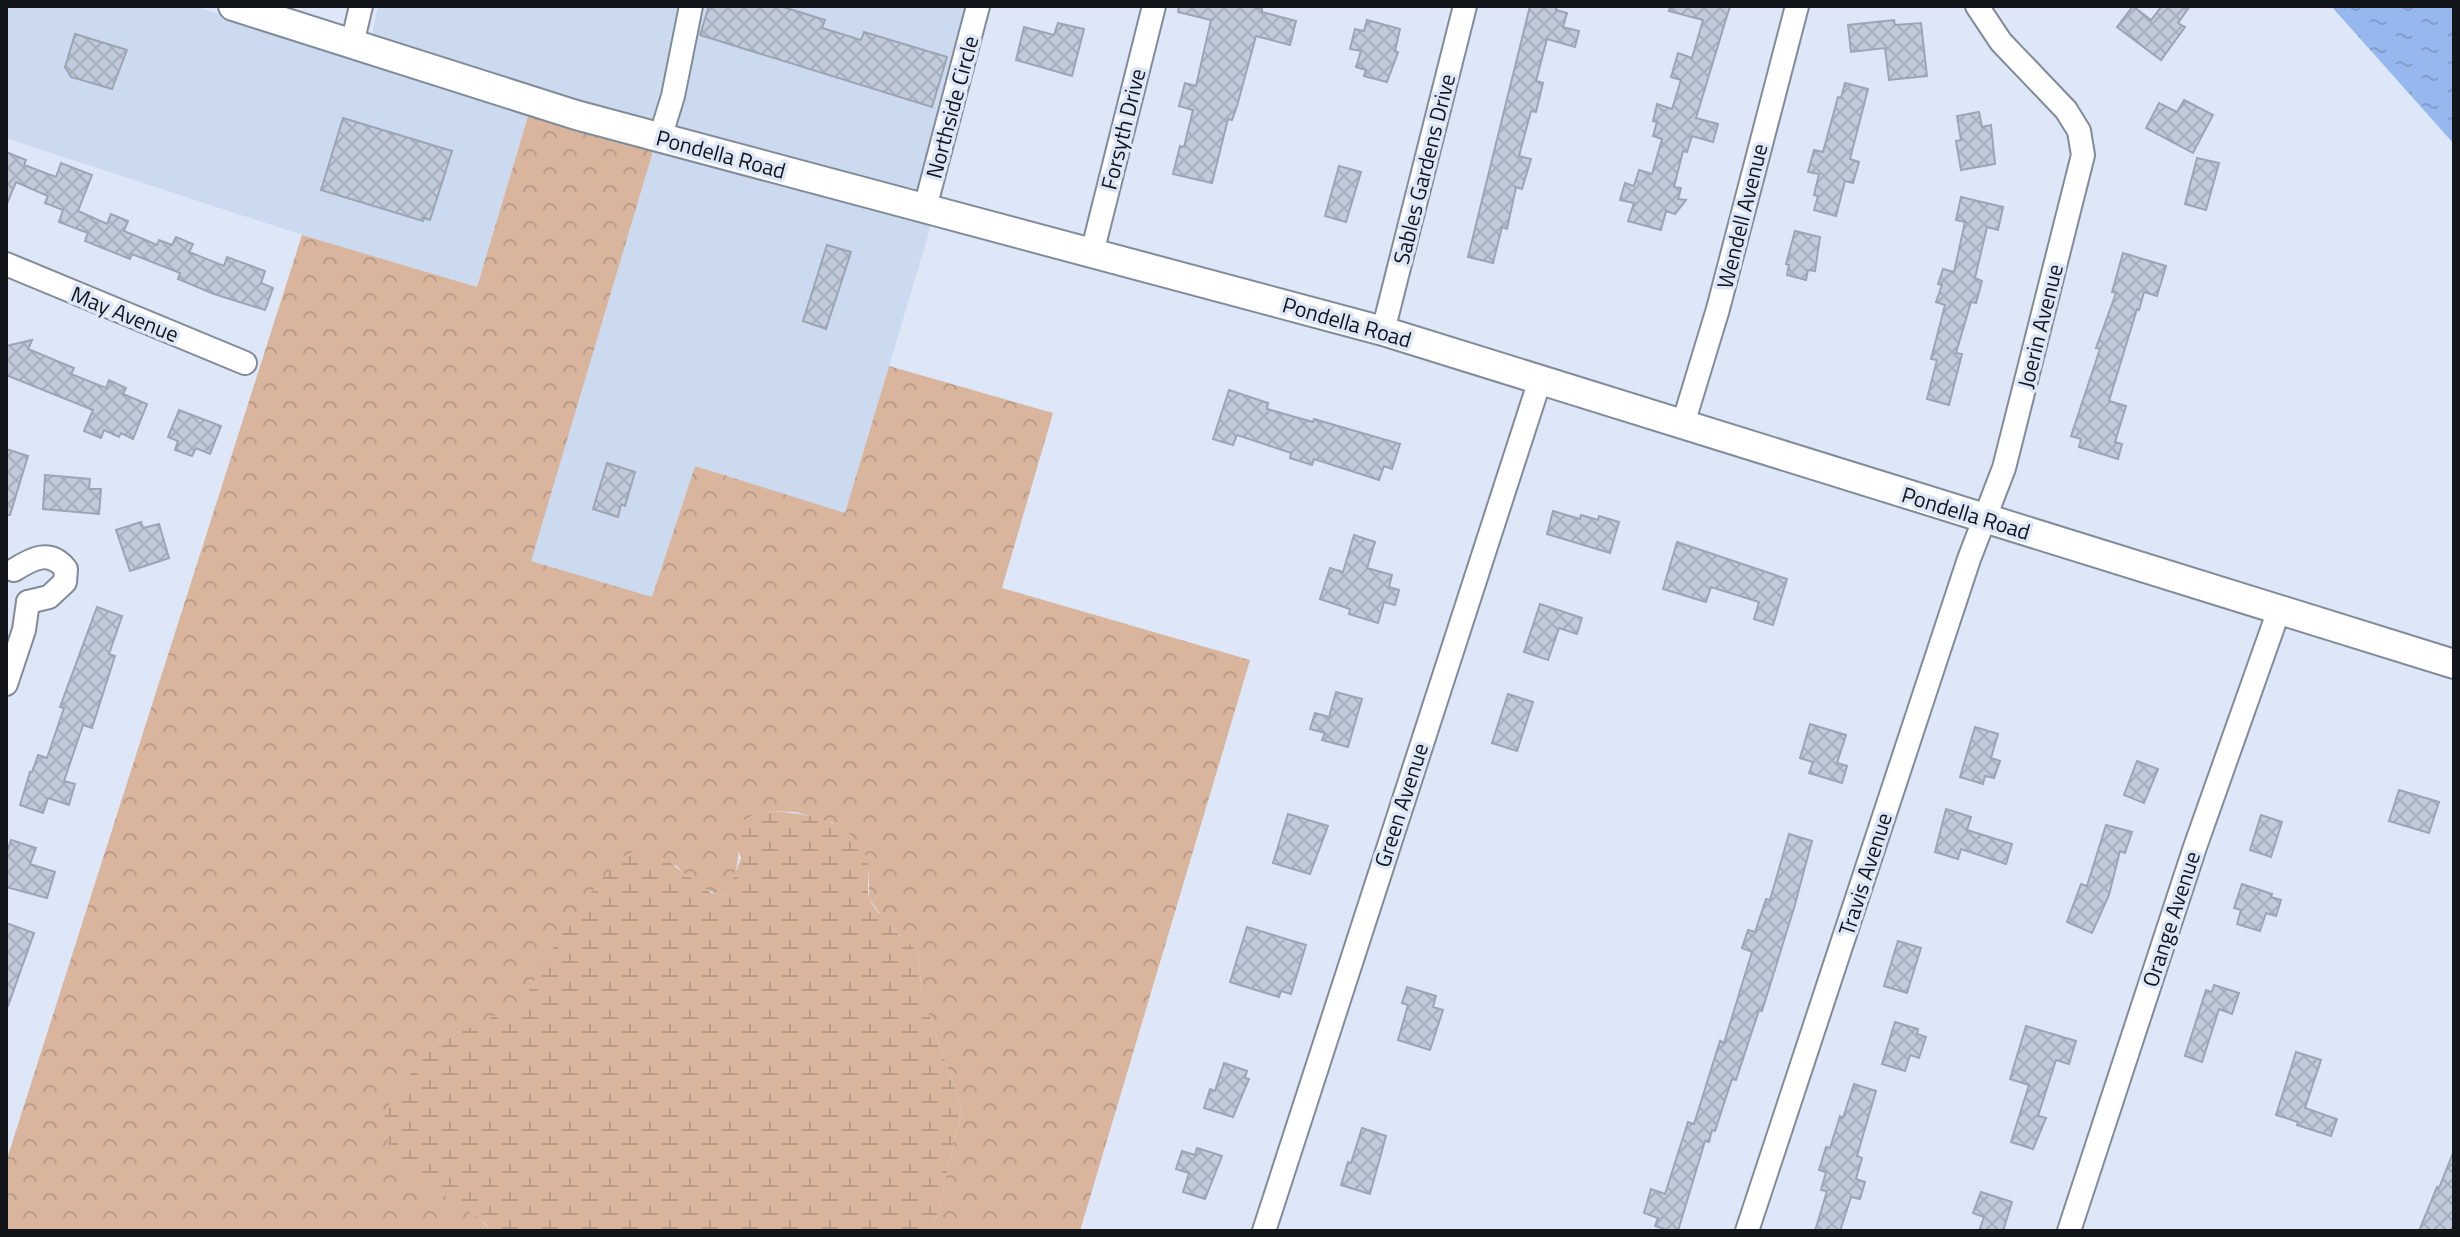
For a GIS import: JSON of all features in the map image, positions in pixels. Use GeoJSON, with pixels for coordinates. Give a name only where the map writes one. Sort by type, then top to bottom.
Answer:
{"type":"FeatureCollection","features":[{"type":"Feature","properties":{"kind":"main road","name":"Pondella Road"},"geometry":{"type":"LineString","coordinates":[[233,6],[576,115],[1383,331],[2454,664]]}},
{"type":"Feature","properties":{"kind":"street"},"geometry":{"type":"LineString","coordinates":[[352,44],[361,6]]}},
{"type":"Feature","properties":{"kind":"street"},"geometry":{"type":"LineString","coordinates":[[660,138],[673,96],[691,6]]}},
{"type":"Feature","properties":{"kind":"street","name":"Northside Circle"},"geometry":{"type":"LineString","coordinates":[[925,208],[978,6]]}},
{"type":"Feature","properties":{"kind":"street","name":"Forsyth Drive"},"geometry":{"type":"LineString","coordinates":[[1092,253],[1154,6]]}},
{"type":"Feature","properties":{"kind":"street","name":"Sables Gardens Drive"},"geometry":{"type":"LineString","coordinates":[[1383,331],[1465,6]]}},
{"type":"Feature","properties":{"kind":"street","name":"Wendell Avenue"},"geometry":{"type":"LineString","coordinates":[[1683,424],[1718,309],[1797,6]]}},
{"type":"Feature","properties":{"kind":"street","name":"Joerin Avenue"},"geometry":{"type":"LineString","coordinates":[[1977,6],[2001,42],[2066,110],[2079,131],[2083,155],[2004,468],[1984,518]]}},
{"type":"Feature","properties":{"kind":"street","name":"May Avenue"},"geometry":{"type":"LineString","coordinates":[[6,264],[245,363]]}},
{"type":"Feature","properties":{"kind":"street","name":"Green Avenue"},"geometry":{"type":"LineString","coordinates":[[1264,1231],[1540,380]]}},
{"type":"Feature","properties":{"kind":"street","name":"Travis Avenue"},"geometry":{"type":"LineString","coordinates":[[1747,1231],[1984,518]]}},
{"type":"Feature","properties":{"kind":"street"},"geometry":{"type":"LineString","coordinates":[[6,684],[24,630],[28,602],[10,568],[34,558],[47,556],[59,560],[66,569],[65,582],[49,597],[28,602]]}},
{"type":"Feature","properties":{"kind":"street","name":"Orange Avenue"},"geometry":{"type":"LineString","coordinates":[[2069,1231],[2195,847],[2279,610]]}},
{"type":"Feature","properties":{"kind":"shaded area"},"geometry":{"type":"Polygon","coordinates":[[[6,6],[194,6],[529,113],[477,287],[302,235],[6,138],[6,6]]]}},
{"type":"Feature","properties":{"kind":"shaded area"},"geometry":{"type":"Polygon","coordinates":[[[378,6],[989,6],[938,199],[579,104],[371,38],[378,6]]]}},
{"type":"Feature","properties":{"kind":"shaded area"},"geometry":{"type":"Polygon","coordinates":[[[654,148],[932,222],[845,514],[695,466],[652,598],[530,561],[654,148]]]}},
{"type":"Feature","properties":{"kind":"green space"},"geometry":{"type":"Polygon","coordinates":[[[529,113],[654,148],[531,561],[652,597],[695,466],[845,513],[889,366],[1053,413],[1002,588],[1250,660],[1080,1231],[933,1231],[962,1109],[922,994],[918,952],[884,920],[869,898],[869,872],[853,838],[833,823],[796,812],[760,811],[742,822],[737,867],[727,895],[699,886],[676,865],[568,922],[521,1005],[438,1042],[394,1092],[412,1177],[465,1207],[490,1231],[6,1231],[6,1162],[302,235],[477,287],[529,113]]]}},
{"type":"Feature","properties":{"kind":"green space"},"geometry":{"type":"Polygon","coordinates":[[[760,811],[822,819],[849,834],[860,845],[867,859],[871,902],[886,922],[918,952],[922,994],[962,1109],[933,1231],[490,1231],[485,1223],[449,1198],[412,1177],[395,1160],[388,1143],[384,1118],[394,1092],[438,1042],[521,1004],[568,922],[617,860],[632,852],[666,860],[711,893],[727,895],[741,858],[737,847],[742,822],[760,811]]]}},
{"type":"Feature","properties":{"kind":"water"},"geometry":{"type":"Polygon","coordinates":[[[2331,6],[2454,6],[2454,144],[2331,6]]]}},
{"type":"Feature","properties":{"kind":"building"},"geometry":{"type":"Polygon","coordinates":[[[709,6],[780,6],[825,20],[822,28],[861,40],[864,32],[947,57],[932,107],[700,35],[709,6]]]}},
{"type":"Feature","properties":{"kind":"building"},"geometry":{"type":"Polygon","coordinates":[[[1179,6],[1250,6],[1296,21],[1290,45],[1256,36],[1237,106],[1232,120],[1228,119],[1212,183],[1173,174],[1180,146],[1184,147],[1193,110],[1179,106],[1185,83],[1196,86],[1211,20],[1178,12],[1179,6]]]}},
{"type":"Feature","properties":{"kind":"building"},"geometry":{"type":"Polygon","coordinates":[[[1530,6],[1557,6],[1556,10],[1567,13],[1563,27],[1579,31],[1575,47],[1547,39],[1536,81],[1543,83],[1536,112],[1531,111],[1519,156],[1531,159],[1522,189],[1516,187],[1507,229],[1502,227],[1493,263],[1468,257],[1530,6]]]}},
{"type":"Feature","properties":{"kind":"building"},"geometry":{"type":"Polygon","coordinates":[[[1670,6],[1730,6],[1696,118],[1718,124],[1713,142],[1692,136],[1687,152],[1683,151],[1674,187],[1681,188],[1678,199],[1686,200],[1675,214],[1666,211],[1661,230],[1628,221],[1634,203],[1620,200],[1625,183],[1634,186],[1639,170],[1652,174],[1662,139],[1653,136],[1657,104],[1672,109],[1681,80],[1671,77],[1678,53],[1692,58],[1703,20],[1669,11],[1670,6]]]}},
{"type":"Feature","properties":{"kind":"building"},"geometry":{"type":"Polygon","coordinates":[[[2133,6],[2151,20],[2162,6],[2190,6],[2178,23],[2185,27],[2161,60],[2117,27],[2133,6]]]}},
{"type":"Feature","properties":{"kind":"building"},"geometry":{"type":"Polygon","coordinates":[[[1367,20],[1400,29],[1395,51],[1398,52],[1387,82],[1364,76],[1366,70],[1356,67],[1361,51],[1350,49],[1355,29],[1364,31],[1367,20]]]}},
{"type":"Feature","properties":{"kind":"building"},"geometry":{"type":"Polygon","coordinates":[[[1894,20],[1895,25],[1921,23],[1927,76],[1889,80],[1885,48],[1851,52],[1848,25],[1894,20]]]}},
{"type":"Feature","properties":{"kind":"building"},"geometry":{"type":"Polygon","coordinates":[[[1058,23],[1084,29],[1072,76],[1016,60],[1024,27],[1054,35],[1058,23]]]}},
{"type":"Feature","properties":{"kind":"building"},"geometry":{"type":"Polygon","coordinates":[[[75,34],[127,50],[112,89],[71,77],[65,67],[75,34]]]}},
{"type":"Feature","properties":{"kind":"building"},"geometry":{"type":"Polygon","coordinates":[[[1845,83],[1868,89],[1850,159],[1859,162],[1853,183],[1845,181],[1836,216],[1814,210],[1819,174],[1808,172],[1814,150],[1823,152],[1838,97],[1841,98],[1845,83]]]}},
{"type":"Feature","properties":{"kind":"building"},"geometry":{"type":"Polygon","coordinates":[[[2184,100],[2213,115],[2193,153],[2146,128],[2159,103],[2177,112],[2184,100]]]}},
{"type":"Feature","properties":{"kind":"building"},"geometry":{"type":"Polygon","coordinates":[[[1979,112],[1982,127],[1991,125],[1995,164],[1961,170],[1956,141],[1961,140],[1957,116],[1979,112]]]}},
{"type":"Feature","properties":{"kind":"building"},"geometry":{"type":"Polygon","coordinates":[[[343,118],[452,151],[430,220],[424,218],[423,221],[321,190],[343,118]]]}},
{"type":"Feature","properties":{"kind":"building"},"geometry":{"type":"Polygon","coordinates":[[[6,152],[26,160],[24,165],[56,177],[61,163],[92,175],[78,211],[107,224],[111,214],[128,221],[124,231],[157,245],[159,240],[172,245],[176,237],[193,244],[189,252],[224,266],[227,257],[265,271],[261,283],[273,288],[265,310],[178,279],[180,273],[132,254],[130,259],[85,241],[88,233],[59,222],[63,210],[45,203],[48,196],[16,182],[6,206],[6,152]]]}},
{"type":"Feature","properties":{"kind":"building"},"geometry":{"type":"Polygon","coordinates":[[[2197,158],[2219,163],[2206,210],[2185,204],[2197,158]]]}},
{"type":"Feature","properties":{"kind":"building"},"geometry":{"type":"Polygon","coordinates":[[[1339,166],[1361,172],[1346,222],[1325,216],[1339,166]]]}},
{"type":"Feature","properties":{"kind":"building"},"geometry":{"type":"Polygon","coordinates":[[[1961,197],[2003,207],[1998,230],[1987,227],[1975,278],[1982,281],[1976,303],[1971,302],[1956,353],[1962,354],[1949,405],[1927,399],[1937,360],[1931,359],[1945,305],[1936,302],[1942,285],[1938,284],[1943,269],[1954,272],[1965,222],[1956,220],[1961,197]]]}},
{"type":"Feature","properties":{"kind":"building"},"geometry":{"type":"Polygon","coordinates":[[[1795,231],[1820,237],[1815,271],[1808,270],[1806,280],[1787,275],[1789,265],[1786,264],[1795,231]]]}},
{"type":"Feature","properties":{"kind":"building"},"geometry":{"type":"Polygon","coordinates":[[[827,245],[851,252],[826,329],[803,321],[827,245]]]}},
{"type":"Feature","properties":{"kind":"building"},"geometry":{"type":"Polygon","coordinates":[[[2123,253],[2166,266],[2157,296],[2144,292],[2109,401],[2126,406],[2115,442],[2122,444],[2118,459],[2079,447],[2081,439],[2071,436],[2100,349],[2096,348],[2116,293],[2112,292],[2123,253]]]}},
{"type":"Feature","properties":{"kind":"building"},"geometry":{"type":"Polygon","coordinates":[[[32,340],[28,349],[74,368],[71,374],[106,388],[109,380],[126,388],[123,394],[147,404],[133,439],[104,430],[101,438],[84,431],[93,410],[6,375],[6,346],[32,340]]]}},
{"type":"Feature","properties":{"kind":"building"},"geometry":{"type":"Polygon","coordinates":[[[1229,390],[1268,403],[1267,409],[1400,444],[1392,469],[1384,466],[1379,480],[1314,459],[1312,465],[1290,458],[1291,453],[1237,435],[1233,445],[1213,439],[1229,390]]]}},
{"type":"Feature","properties":{"kind":"building"},"geometry":{"type":"Polygon","coordinates":[[[179,410],[221,426],[210,454],[196,448],[192,456],[175,450],[178,441],[168,437],[179,410]]]}},
{"type":"Feature","properties":{"kind":"building"},"geometry":{"type":"Polygon","coordinates":[[[6,449],[28,456],[10,515],[6,515],[6,449]]]}},
{"type":"Feature","properties":{"kind":"building"},"geometry":{"type":"Polygon","coordinates":[[[607,463],[635,472],[625,506],[621,504],[618,517],[593,509],[607,463]]]}},
{"type":"Feature","properties":{"kind":"building"},"geometry":{"type":"Polygon","coordinates":[[[45,475],[90,479],[89,489],[101,489],[99,514],[43,509],[45,475]]]}},
{"type":"Feature","properties":{"kind":"building"},"geometry":{"type":"Polygon","coordinates":[[[1553,511],[1580,519],[1581,515],[1598,520],[1599,516],[1619,522],[1610,553],[1547,534],[1553,511]]]}},
{"type":"Feature","properties":{"kind":"building"},"geometry":{"type":"Polygon","coordinates":[[[141,522],[143,528],[159,524],[169,558],[130,571],[116,530],[141,522]]]}},
{"type":"Feature","properties":{"kind":"building"},"geometry":{"type":"Polygon","coordinates":[[[1354,535],[1375,542],[1367,568],[1392,575],[1389,587],[1399,590],[1395,605],[1384,602],[1378,623],[1349,614],[1350,609],[1320,599],[1330,568],[1343,572],[1354,535]]]}},
{"type":"Feature","properties":{"kind":"building"},"geometry":{"type":"Polygon","coordinates":[[[1677,542],[1787,579],[1773,625],[1754,619],[1759,602],[1711,587],[1706,602],[1663,589],[1677,542]]]}},
{"type":"Feature","properties":{"kind":"building"},"geometry":{"type":"Polygon","coordinates":[[[1540,604],[1582,618],[1577,634],[1559,628],[1548,660],[1524,652],[1540,604]]]}},
{"type":"Feature","properties":{"kind":"building"},"geometry":{"type":"Polygon","coordinates":[[[97,607],[122,616],[109,654],[115,656],[92,728],[83,725],[64,781],[75,784],[69,805],[48,798],[43,813],[20,805],[38,755],[47,758],[64,708],[60,707],[97,607]]]}},
{"type":"Feature","properties":{"kind":"building"},"geometry":{"type":"Polygon","coordinates":[[[1336,692],[1362,699],[1348,747],[1322,740],[1325,733],[1310,729],[1315,713],[1329,717],[1336,692]]]}},
{"type":"Feature","properties":{"kind":"building"},"geometry":{"type":"Polygon","coordinates":[[[1508,694],[1533,702],[1517,751],[1492,743],[1508,694]]]}},
{"type":"Feature","properties":{"kind":"building"},"geometry":{"type":"Polygon","coordinates":[[[1810,724],[1846,735],[1837,763],[1847,766],[1842,783],[1809,773],[1813,762],[1800,758],[1810,724]]]}},
{"type":"Feature","properties":{"kind":"building"},"geometry":{"type":"Polygon","coordinates":[[[1975,727],[1998,734],[1991,758],[2000,761],[1994,778],[1985,776],[1983,784],[1960,777],[1975,727]]]}},
{"type":"Feature","properties":{"kind":"building"},"geometry":{"type":"Polygon","coordinates":[[[2137,761],[2158,769],[2144,803],[2124,795],[2137,761]]]}},
{"type":"Feature","properties":{"kind":"building"},"geometry":{"type":"Polygon","coordinates":[[[2399,790],[2439,802],[2429,833],[2389,821],[2399,790]]]}},
{"type":"Feature","properties":{"kind":"building"},"geometry":{"type":"Polygon","coordinates":[[[1946,809],[1971,817],[1967,830],[2012,844],[2006,864],[1961,849],[1958,859],[1935,852],[1946,809]]]}},
{"type":"Feature","properties":{"kind":"building"},"geometry":{"type":"Polygon","coordinates":[[[1288,814],[1328,826],[1310,874],[1273,863],[1288,814]]]}},
{"type":"Feature","properties":{"kind":"building"},"geometry":{"type":"Polygon","coordinates":[[[2261,815],[2282,822],[2271,857],[2250,850],[2261,815]]]}},
{"type":"Feature","properties":{"kind":"building"},"geometry":{"type":"Polygon","coordinates":[[[2106,825],[2132,832],[2125,853],[2120,851],[2109,895],[2092,933],[2067,922],[2081,884],[2087,886],[2106,825]]]}},
{"type":"Feature","properties":{"kind":"building"},"geometry":{"type":"Polygon","coordinates":[[[1789,834],[1812,841],[1794,908],[1762,1011],[1759,1010],[1736,1080],[1732,1079],[1715,1131],[1712,1130],[1709,1142],[1705,1141],[1678,1231],[1670,1231],[1655,1226],[1658,1218],[1644,1213],[1651,1189],[1665,1194],[1688,1122],[1694,1124],[1720,1041],[1724,1043],[1752,952],[1742,948],[1748,930],[1755,932],[1766,899],[1770,900],[1789,834]]]}},
{"type":"Feature","properties":{"kind":"building"},"geometry":{"type":"Polygon","coordinates":[[[11,840],[36,848],[30,864],[55,872],[47,898],[6,887],[6,855],[11,840]]]}},
{"type":"Feature","properties":{"kind":"building"},"geometry":{"type":"Polygon","coordinates":[[[2242,884],[2281,900],[2276,916],[2266,913],[2260,931],[2237,924],[2241,910],[2234,908],[2242,884]]]}},
{"type":"Feature","properties":{"kind":"building"},"geometry":{"type":"Polygon","coordinates":[[[6,923],[34,933],[8,1006],[6,1006],[6,923]]]}},
{"type":"Feature","properties":{"kind":"building"},"geometry":{"type":"Polygon","coordinates":[[[1247,927],[1306,945],[1291,994],[1281,991],[1279,997],[1230,982],[1247,927]]]}},
{"type":"Feature","properties":{"kind":"building"},"geometry":{"type":"Polygon","coordinates":[[[1898,941],[1921,948],[1907,993],[1884,986],[1898,941]]]}},
{"type":"Feature","properties":{"kind":"building"},"geometry":{"type":"Polygon","coordinates":[[[2214,985],[2239,993],[2232,1014],[2219,1009],[2202,1062],[2185,1056],[2206,990],[2212,992],[2214,985]]]}},
{"type":"Feature","properties":{"kind":"building"},"geometry":{"type":"Polygon","coordinates":[[[1407,987],[1436,996],[1433,1007],[1443,1010],[1430,1050],[1398,1040],[1408,1005],[1402,1003],[1407,987]]]}},
{"type":"Feature","properties":{"kind":"building"},"geometry":{"type":"Polygon","coordinates":[[[1895,1022],[1918,1029],[1917,1034],[1926,1037],[1919,1058],[1910,1055],[1905,1071],[1882,1064],[1895,1022]]]}},
{"type":"Feature","properties":{"kind":"building"},"geometry":{"type":"Polygon","coordinates":[[[2026,1026],[2076,1041],[2069,1064],[2056,1060],[2038,1116],[2046,1118],[2033,1149],[2011,1142],[2029,1085],[2010,1079],[2026,1026]]]}},
{"type":"Feature","properties":{"kind":"building"},"geometry":{"type":"Polygon","coordinates":[[[2296,1052],[2321,1060],[2305,1108],[2337,1119],[2331,1136],[2276,1115],[2296,1052]]]}},
{"type":"Feature","properties":{"kind":"building"},"geometry":{"type":"Polygon","coordinates":[[[1224,1063],[1247,1071],[1245,1078],[1249,1079],[1233,1117],[1204,1108],[1210,1089],[1215,1091],[1224,1063]]]}},
{"type":"Feature","properties":{"kind":"building"},"geometry":{"type":"Polygon","coordinates":[[[1854,1084],[1876,1091],[1857,1156],[1862,1158],[1856,1179],[1865,1182],[1860,1199],[1851,1197],[1840,1231],[1815,1231],[1827,1191],[1821,1190],[1826,1172],[1819,1170],[1840,1116],[1843,1118],[1854,1084]]]}},
{"type":"Feature","properties":{"kind":"building"},"geometry":{"type":"Polygon","coordinates":[[[1362,1128],[1386,1136],[1370,1194],[1341,1185],[1362,1128]]]}},
{"type":"Feature","properties":{"kind":"building"},"geometry":{"type":"Polygon","coordinates":[[[1197,1148],[1222,1156],[1205,1199],[1183,1192],[1189,1173],[1176,1169],[1182,1151],[1195,1155],[1197,1148]]]}},
{"type":"Feature","properties":{"kind":"building"},"geometry":{"type":"Polygon","coordinates":[[[2453,1153],[2454,1231],[2419,1231],[2439,1188],[2453,1153]]]}},
{"type":"Feature","properties":{"kind":"building"},"geometry":{"type":"Polygon","coordinates":[[[1981,1192],[2012,1202],[2003,1231],[1979,1231],[1984,1217],[1973,1213],[1981,1192]]]}}]}
